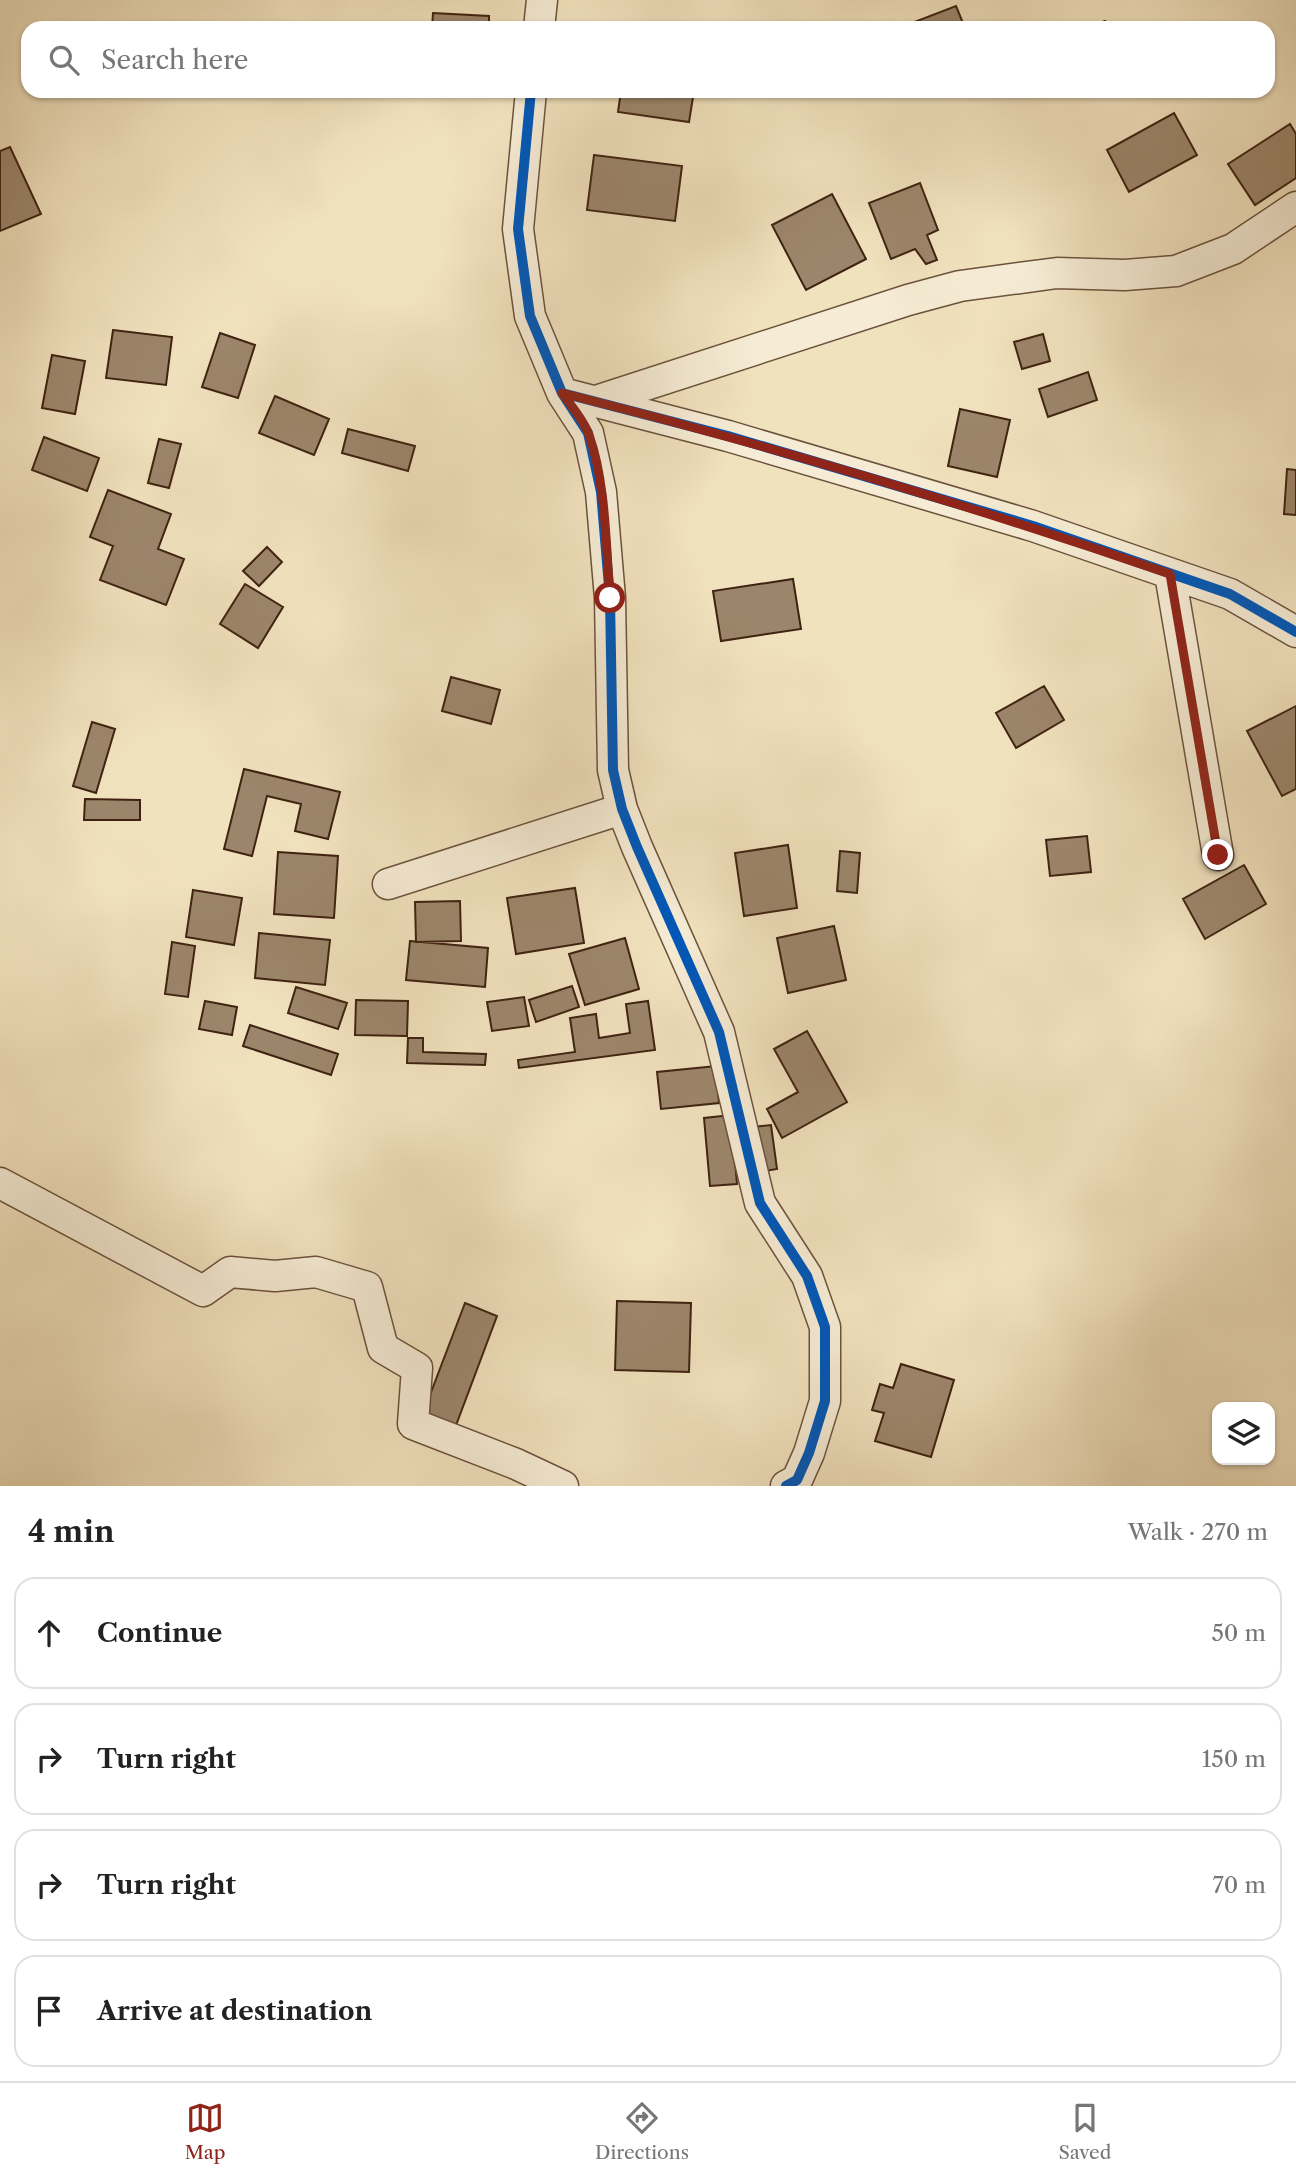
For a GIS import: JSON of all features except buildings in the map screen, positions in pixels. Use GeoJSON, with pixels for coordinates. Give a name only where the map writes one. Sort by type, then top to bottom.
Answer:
{"type":"FeatureCollection","features":[{"type":"Feature","properties":{"kind":"street"},"geometry":{"type":"LineString","coordinates":[[540,21],[542,0]]}},
{"type":"Feature","properties":{"kind":"street"},"geometry":{"type":"LineString","coordinates":[[530,98],[518,229],[530,316],[562,393],[588,433],[601,492],[610,598],[613,771],[622,809],[719,1032],[760,1203],[807,1276],[825,1327],[825,1402],[809,1453],[797,1480],[786,1486]]}},
{"type":"Feature","properties":{"kind":"street"},"geometry":{"type":"LineString","coordinates":[[596,401],[908,300],[960,286],[1057,274],[1125,275],[1176,271],[1233,249],[1296,207]]}},
{"type":"Feature","properties":{"kind":"street"},"geometry":{"type":"LineString","coordinates":[[562,393],[728,436],[1033,526],[1230,594],[1296,632]]}},
{"type":"Feature","properties":{"kind":"street"},"geometry":{"type":"LineString","coordinates":[[1170,574],[1218,855]]}},
{"type":"Feature","properties":{"kind":"street"},"geometry":{"type":"LineString","coordinates":[[388,884],[622,809]]}},
{"type":"Feature","properties":{"kind":"street"},"geometry":{"type":"LineString","coordinates":[[0,1183],[203,1291],[230,1272],[275,1276],[316,1272],[367,1287],[383,1348],[417,1368],[413,1423],[563,1486]]}},
{"type":"Feature","properties":{"kind":"cycle path"},"geometry":{"type":"LineString","coordinates":[[530,98],[518,229],[530,316],[562,393],[588,433],[601,492],[610,598],[613,770],[622,809],[719,1032],[760,1203],[807,1276],[825,1327],[825,1401],[809,1453],[797,1480],[786,1486]]}},
{"type":"Feature","properties":{"kind":"cycle path"},"geometry":{"type":"LineString","coordinates":[[562,393],[728,436],[1033,526],[1230,594],[1296,632]]}},
{"type":"Feature","properties":{"kind":"route"},"geometry":{"type":"LineString","coordinates":[[610,598],[601,492],[592,446],[588,433],[562,393],[728,436],[1033,526],[1170,574],[1218,855]]}}]}
